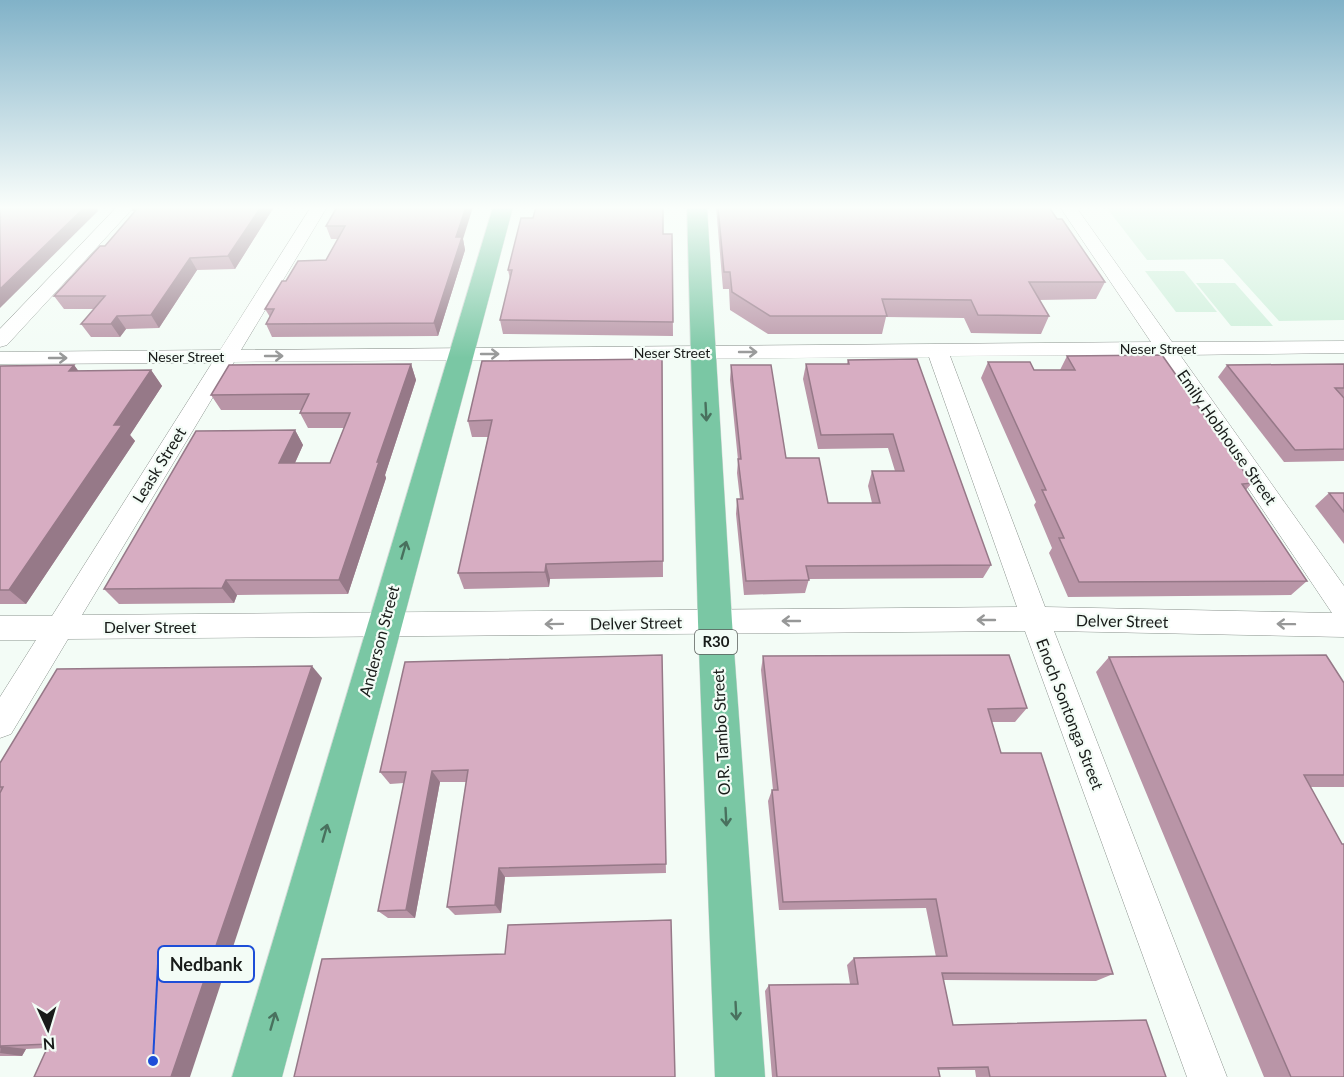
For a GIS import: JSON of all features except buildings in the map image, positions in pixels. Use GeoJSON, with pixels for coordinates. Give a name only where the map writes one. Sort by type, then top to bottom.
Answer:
{"type":"FeatureCollection","features":[{"type":"Feature","properties":{"kind":"main road","name":"Anderson Street"},"geometry":{"type":"LineString","coordinates":[[257,1077],[489,257]]}},
{"type":"Feature","properties":{"kind":"main road","name":"O.R. Tambo Street"},"geometry":{"type":"LineString","coordinates":[[698,257],[715,622],[740,1077]]}},
{"type":"Feature","properties":{"kind":"street"},"geometry":{"type":"LineString","coordinates":[[0,341],[79,257]]}},
{"type":"Feature","properties":{"kind":"street","name":"Leask Street"},"geometry":{"type":"LineString","coordinates":[[0,724],[288,257]]}},
{"type":"Feature","properties":{"kind":"street","name":"Emily Hobhouse Street"},"geometry":{"type":"LineString","coordinates":[[1103,257],[1344,608]]}},
{"type":"Feature","properties":{"kind":"street","name":"Neser Street"},"geometry":{"type":"LineString","coordinates":[[0,358],[1344,347]]}},
{"type":"Feature","properties":{"kind":"street","name":"Enoch Sontonga Street"},"geometry":{"type":"LineString","coordinates":[[937,351],[1207,1077]]}},
{"type":"Feature","properties":{"kind":"street","name":"Delver Street"},"geometry":{"type":"LineString","coordinates":[[0,628],[1035,619],[1344,625]]}},
{"type":"Feature","properties":{"kind":"green space"},"geometry":{"type":"Polygon","coordinates":[[[1145,257],[1344,257],[1344,320],[1279,321],[1223,259],[1147,260],[1145,257]]]}},
{"type":"Feature","properties":{"kind":"green space"},"geometry":{"type":"Polygon","coordinates":[[[1145,271],[1184,271],[1217,312],[1176,312],[1145,271]]]}},
{"type":"Feature","properties":{"kind":"green space"},"geometry":{"type":"Polygon","coordinates":[[[1196,283],[1235,283],[1273,326],[1231,326],[1196,283]]]}},
{"type":"Feature","properties":{"kind":"place","name":"Nedbank"},"geometry":{"type":"Point","coordinates":[153,1061]}}]}
